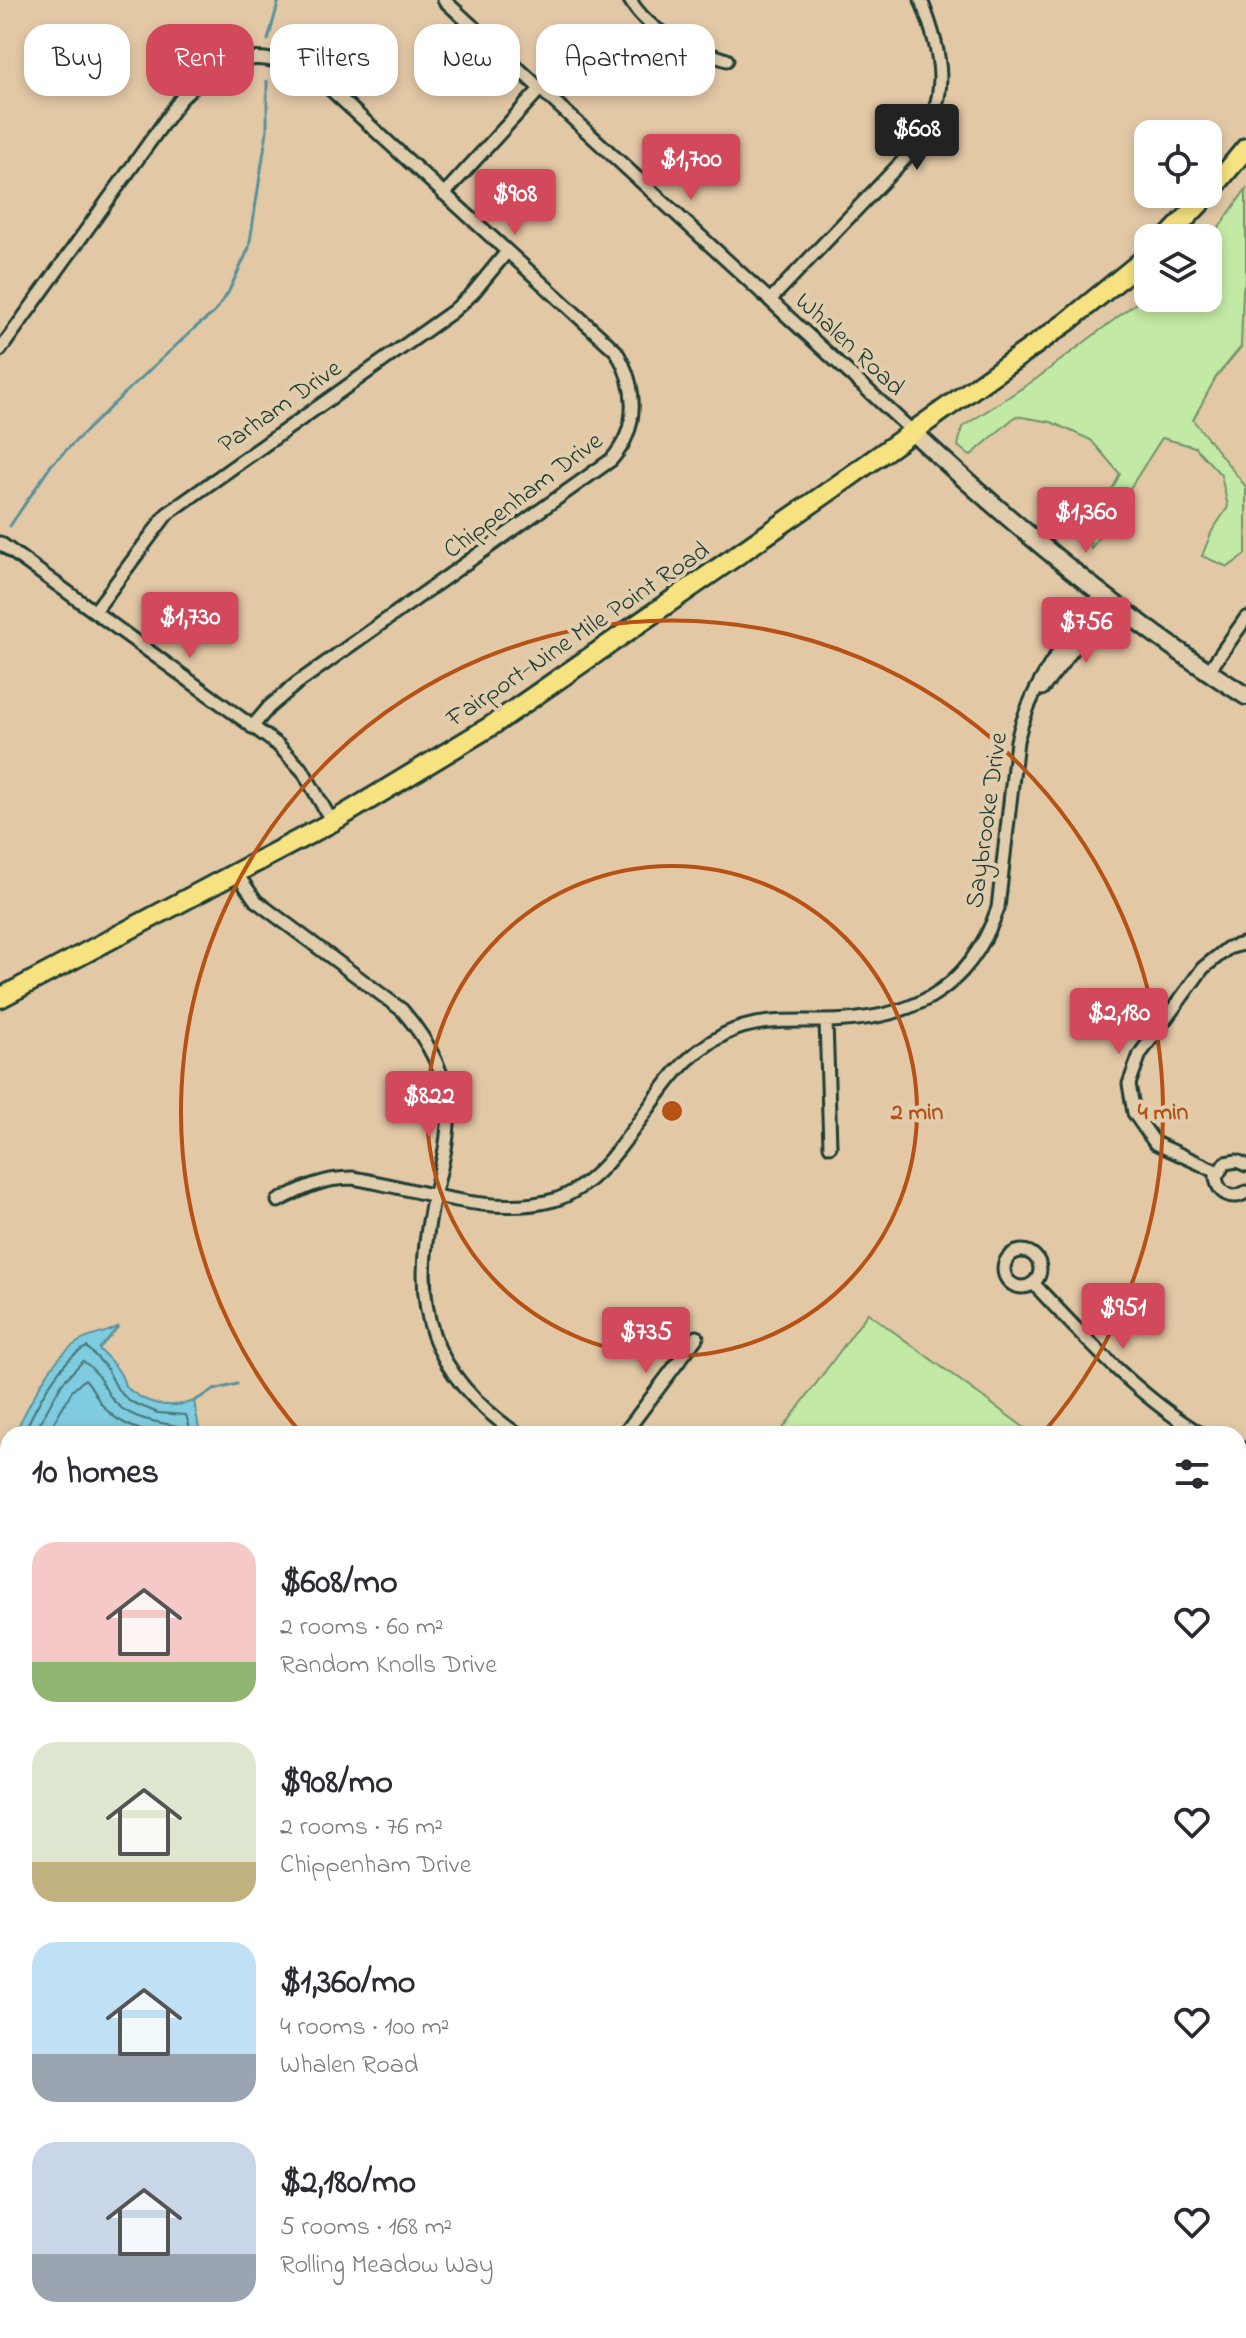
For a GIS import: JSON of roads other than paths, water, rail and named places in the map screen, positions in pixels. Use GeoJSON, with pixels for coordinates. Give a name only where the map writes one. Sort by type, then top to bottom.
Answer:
{"type":"FeatureCollection","features":[{"type":"Feature","properties":{"kind":"main road"},"geometry":{"type":"LineString","coordinates":[[1179,224],[1246,148]]}},
{"type":"Feature","properties":{"kind":"main road","name":"Fairport-Nine Mile Point Road"},"geometry":{"type":"LineString","coordinates":[[0,998],[332,822],[430,764],[572,672],[1067,322],[1134,267]]}},
{"type":"Feature","properties":{"kind":"street","name":"Whalen Road"},"geometry":{"type":"LineString","coordinates":[[444,0],[536,83]]}},
{"type":"Feature","properties":{"kind":"street"},"geometry":{"type":"LineString","coordinates":[[630,0],[641,16],[671,39],[727,60]]}},
{"type":"Feature","properties":{"kind":"street"},"geometry":{"type":"LineString","coordinates":[[770,300],[916,147],[928,130],[936,111],[941,69],[939,48],[921,0]]}},
{"type":"Feature","properties":{"kind":"street","name":"Chippenham Drive"},"geometry":{"type":"LineString","coordinates":[[0,350],[180,100],[204,76],[231,62],[260,58],[294,65],[314,76],[616,351],[627,370],[633,399],[629,430],[611,460],[296,684],[269,707],[252,727]]}},
{"type":"Feature","properties":{"kind":"street"},"geometry":{"type":"LineString","coordinates":[[444,194],[536,93]]}},
{"type":"Feature","properties":{"kind":"street","name":"Whalen Road"},"geometry":{"type":"LineString","coordinates":[[550,96],[1005,515],[1208,672],[1246,696]]}},
{"type":"Feature","properties":{"kind":"street","name":"Parham Drive"},"geometry":{"type":"LineString","coordinates":[[95,611],[167,514],[203,485],[452,312],[472,294],[506,253]]}},
{"type":"Feature","properties":{"kind":"street"},"geometry":{"type":"LineString","coordinates":[[0,543],[296,761],[332,822]]}},
{"type":"Feature","properties":{"kind":"street","name":"Saybrooke Drive"},"geometry":{"type":"LineString","coordinates":[[278,1201],[330,1178],[352,1178],[510,1207],[535,1205],[559,1198],[599,1173],[680,1067],[727,1033],[764,1023],[881,1017],[926,1002],[964,971],[990,932],[998,908],[1017,741],[1028,704],[1070,656],[1107,596]]}},
{"type":"Feature","properties":{"kind":"street"},"geometry":{"type":"LineString","coordinates":[[1208,672],[1246,618]]}},
{"type":"Feature","properties":{"kind":"street"},"geometry":{"type":"LineString","coordinates":[[236,873],[256,901],[382,992],[402,1010],[420,1031],[434,1056],[448,1106],[448,1132],[425,1238],[425,1304],[442,1357],[457,1381],[474,1402],[506,1426]]}},
{"type":"Feature","properties":{"kind":"street"},"geometry":{"type":"LineString","coordinates":[[1218,1172],[1155,1143],[1134,1113],[1129,1084],[1132,1070],[1144,1047],[1203,968],[1228,948],[1246,943]]}},
{"type":"Feature","properties":{"kind":"street"},"geometry":{"type":"LineString","coordinates":[[826,1021],[830,1146]]}},
{"type":"Feature","properties":{"kind":"street"},"geometry":{"type":"LineString","coordinates":[[1246,1165],[1231,1161],[1221,1167],[1217,1183],[1223,1193],[1234,1197],[1246,1192]]}},
{"type":"Feature","properties":{"kind":"street"},"geometry":{"type":"LineString","coordinates":[[1033,1283],[1108,1361],[1189,1426]]}},
{"type":"Feature","properties":{"kind":"street"},"geometry":{"type":"LineString","coordinates":[[630,1426],[697,1337]]}},
{"type":"Feature","properties":{"kind":"water"},"geometry":{"type":"Polygon","coordinates":[[[119,1326],[99,1349],[118,1371],[125,1386],[141,1398],[158,1404],[175,1405],[194,1401],[199,1426],[18,1426],[58,1359],[78,1342],[119,1326]]]}},
{"type":"Feature","properties":{"kind":"waterway"},"geometry":{"type":"LineString","coordinates":[[268,40],[279,0]]}},
{"type":"Feature","properties":{"kind":"waterway"},"geometry":{"type":"LineString","coordinates":[[10,526],[52,464],[214,313],[228,293],[249,248],[267,131],[267,81]]}},
{"type":"Feature","properties":{"kind":"waterway"},"geometry":{"type":"LineString","coordinates":[[194,1401],[214,1390],[237,1384]]}}]}
